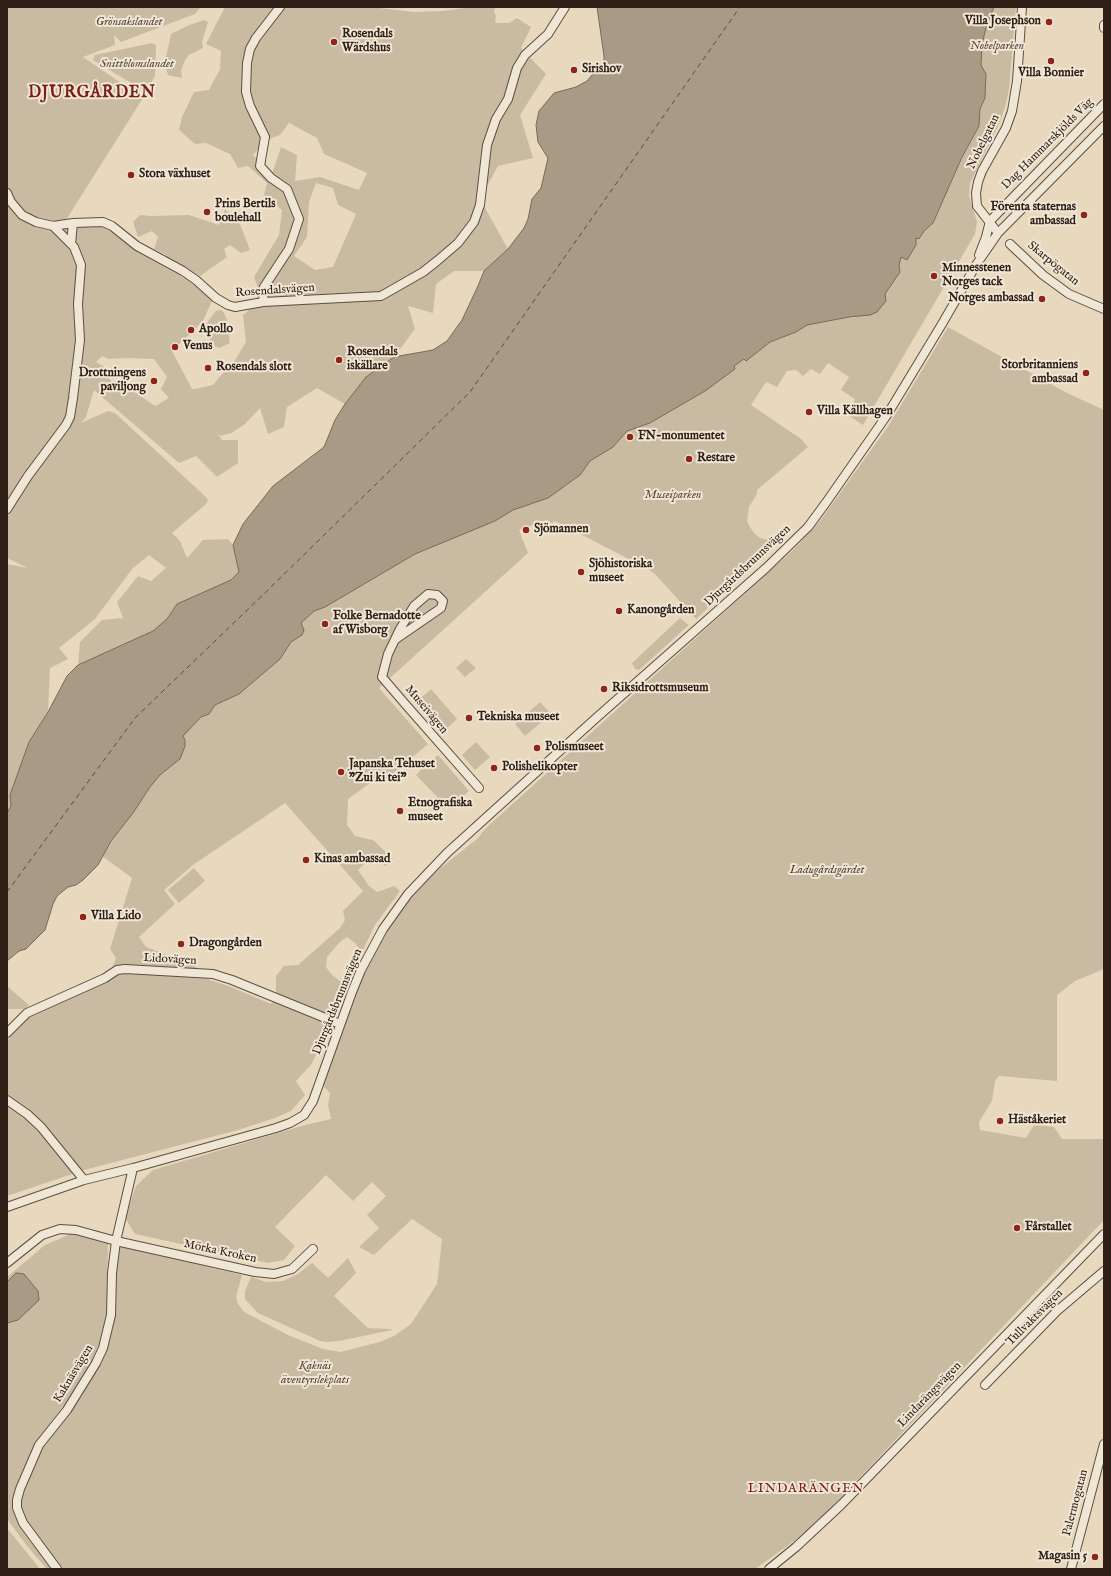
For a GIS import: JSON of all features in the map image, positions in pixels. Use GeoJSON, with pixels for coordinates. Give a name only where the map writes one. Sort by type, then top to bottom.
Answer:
{"type":"FeatureCollection","features":[{"type":"Feature","properties":{"kind":"street"},"geometry":{"type":"LineString","coordinates":[[263,302],[264,286],[289,249],[299,219],[287,190],[271,178],[260,166],[264,137],[250,106],[246,92],[247,63],[250,49],[256,38],[280,7]]}},
{"type":"Feature","properties":{"kind":"street","name":"Rosendalsvägen"},"geometry":{"type":"LineString","coordinates":[[53,226],[74,223],[103,222],[112,226],[137,246],[183,271],[225,304],[235,307],[263,302],[381,296],[423,272],[458,243],[474,222],[478,214],[487,145],[496,119],[508,98],[517,68],[525,55],[548,34],[565,7]]}},
{"type":"Feature","properties":{"kind":"street","name":"Nobelgatan"},"geometry":{"type":"LineString","coordinates":[[998,233],[977,206],[976,193],[982,171],[1006,128],[1012,111],[1017,81],[1022,7]]}},
{"type":"Feature","properties":{"kind":"street","name":"Dag Hammarskjölds Väg"},"geometry":{"type":"LineString","coordinates":[[976,265],[990,221],[1104,104]]}},
{"type":"Feature","properties":{"kind":"street"},"geometry":{"type":"LineString","coordinates":[[976,265],[998,233],[1104,126]]}},
{"type":"Feature","properties":{"kind":"street"},"geometry":{"type":"LineString","coordinates":[[7,193],[11,202],[22,215],[36,222],[53,226],[74,247],[81,265],[78,288],[80,340],[70,417],[63,430],[28,476],[7,509]]}},
{"type":"Feature","properties":{"kind":"street"},"geometry":{"type":"LineString","coordinates":[[71,244],[74,223]]}},
{"type":"Feature","properties":{"kind":"street","name":"Skarpögatan"},"geometry":{"type":"LineString","coordinates":[[1010,244],[1043,275],[1069,294],[1104,309]]}},
{"type":"Feature","properties":{"kind":"street","name":"Djurgårdsbrunnsvägen"},"geometry":{"type":"LineString","coordinates":[[7,1207],[84,1180],[133,1168],[276,1128],[298,1119],[309,1108],[313,1101],[361,970],[383,929],[408,894],[424,875],[595,719],[766,568],[808,527],[887,415],[976,265]]}},
{"type":"Feature","properties":{"kind":"street","name":"Museivägen"},"geometry":{"type":"LineString","coordinates":[[396,639],[441,608],[443,601],[437,595],[428,594],[414,606],[400,628],[388,654],[382,677],[479,788]]}},
{"type":"Feature","properties":{"kind":"street","name":"Lidovägen"},"geometry":{"type":"LineString","coordinates":[[7,1033],[27,1013],[105,978],[117,970],[125,969],[213,974],[232,980],[340,1024]]}},
{"type":"Feature","properties":{"kind":"street"},"geometry":{"type":"LineString","coordinates":[[7,1100],[27,1114],[41,1127],[84,1180]]}},
{"type":"Feature","properties":{"kind":"street","name":"Kaknäsvägen"},"geometry":{"type":"LineString","coordinates":[[57,1569],[24,1523],[17,1508],[17,1500],[20,1489],[39,1445],[67,1410],[96,1363],[103,1348],[111,1315],[112,1273],[116,1241],[133,1168]]}},
{"type":"Feature","properties":{"kind":"street","name":"Mörka Kroken"},"geometry":{"type":"LineString","coordinates":[[7,1264],[42,1235],[60,1229],[76,1230],[116,1241],[255,1272],[274,1274],[292,1269],[313,1249]]}},
{"type":"Feature","properties":{"kind":"street","name":"Lindarängsvägen"},"geometry":{"type":"LineString","coordinates":[[769,1569],[796,1547],[842,1504],[1104,1234]]}},
{"type":"Feature","properties":{"kind":"street","name":"Tullvaktsvägen"},"geometry":{"type":"LineString","coordinates":[[985,1386],[1057,1311],[1104,1272]]}},
{"type":"Feature","properties":{"kind":"street","name":"Palermogatan"},"geometry":{"type":"LineString","coordinates":[[1071,1569],[1104,1444]]}},
{"type":"Feature","properties":{"kind":"green space","name":"Grönsakslandet"},"geometry":{"type":"Polygon","coordinates":[[[7,7],[201,7],[195,14],[121,42],[114,35],[115,45],[83,57],[143,98],[66,220],[75,228],[81,224],[102,226],[141,254],[186,279],[211,298],[212,301],[203,321],[172,351],[192,389],[213,385],[222,374],[231,367],[246,342],[243,315],[262,299],[254,277],[279,235],[282,210],[264,195],[267,183],[248,166],[238,168],[230,154],[206,143],[195,144],[179,130],[182,117],[194,92],[209,90],[220,69],[221,51],[206,44],[225,7],[371,7],[414,12],[443,11],[472,7],[495,7],[495,23],[509,23],[517,18],[531,27],[521,48],[546,74],[520,115],[533,158],[498,166],[480,199],[508,249],[484,271],[454,271],[436,284],[433,313],[408,306],[415,329],[394,357],[366,377],[345,404],[317,388],[287,407],[284,427],[268,434],[260,408],[244,425],[231,433],[220,436],[215,431],[222,440],[238,440],[238,463],[217,477],[196,456],[179,463],[94,390],[86,417],[81,423],[108,411],[115,413],[207,498],[208,501],[205,505],[172,533],[180,541],[187,558],[203,540],[228,539],[233,545],[239,572],[231,580],[177,604],[167,619],[153,631],[78,665],[80,642],[102,620],[123,618],[117,602],[138,576],[151,581],[166,568],[149,555],[132,569],[95,619],[59,648],[68,659],[50,668],[48,712],[29,742],[10,795],[11,806],[7,813],[7,564],[28,568],[7,558],[7,7]],[[289,123],[280,135],[266,140],[253,155],[272,174],[281,147],[297,155],[295,181],[320,177],[359,190],[367,173],[324,154],[317,138],[289,123]],[[316,183],[309,202],[307,237],[294,256],[315,270],[333,267],[356,214],[338,205],[333,188],[316,183]],[[102,356],[96,362],[103,366],[115,389],[130,389],[155,406],[169,398],[161,389],[167,377],[154,359],[108,359],[102,356]]]}},
{"type":"Feature","properties":{"kind":"green space"},"geometry":{"type":"Polygon","coordinates":[[[994,7],[1016,7],[1009,89],[1005,107],[1000,122],[970,183],[969,196],[977,222],[975,234],[863,425],[849,416],[855,399],[841,390],[849,377],[828,363],[820,374],[811,369],[803,376],[796,370],[787,371],[777,387],[766,382],[751,405],[801,439],[808,447],[757,490],[757,494],[749,507],[747,521],[754,533],[760,538],[769,540],[776,540],[784,537],[696,619],[655,574],[648,569],[555,521],[552,523],[547,520],[519,530],[528,553],[379,688],[428,744],[387,779],[377,778],[348,799],[347,825],[355,836],[373,840],[393,859],[385,866],[377,860],[368,860],[358,870],[369,886],[377,892],[394,886],[400,891],[375,925],[362,952],[355,943],[347,937],[340,942],[327,957],[326,967],[332,975],[345,985],[327,1033],[311,1065],[296,1081],[305,1095],[291,1111],[275,1118],[238,1130],[84,1170],[7,1196],[7,1042],[10,1036],[26,1019],[87,991],[98,985],[109,976],[116,958],[110,949],[132,878],[102,856],[150,787],[160,775],[180,759],[185,740],[182,736],[201,717],[209,714],[215,705],[239,694],[280,659],[291,642],[302,635],[301,623],[314,611],[325,607],[415,554],[495,521],[513,510],[548,498],[580,475],[590,461],[613,447],[627,431],[650,423],[705,391],[735,369],[734,366],[745,359],[746,360],[770,342],[796,332],[807,325],[849,317],[854,318],[885,294],[900,272],[899,266],[901,256],[907,260],[916,238],[920,239],[924,231],[933,223],[962,157],[979,126],[980,109],[985,98],[986,74],[981,65],[982,44],[987,24],[994,7]],[[285,803],[193,865],[164,890],[175,904],[139,937],[146,947],[194,965],[210,980],[271,1004],[276,994],[276,976],[284,966],[298,965],[340,928],[345,920],[343,911],[363,891],[285,803]]]}},
{"type":"Feature","properties":{"kind":"green space"},"geometry":{"type":"Polygon","coordinates":[[[204,20],[208,22],[202,42],[203,48],[189,55],[185,60],[181,71],[182,78],[168,75],[166,68],[166,57],[171,34],[204,20]]]}},
{"type":"Feature","properties":{"kind":"green space","name":"Snittblomslandet"},"geometry":{"type":"Polygon","coordinates":[[[152,43],[156,45],[155,76],[146,92],[93,60],[95,55],[152,43]]]}},
{"type":"Feature","properties":{"kind":"green space"},"geometry":{"type":"Polygon","coordinates":[[[225,209],[240,224],[250,250],[241,253],[230,245],[224,249],[227,257],[200,276],[166,258],[166,255],[154,249],[158,237],[152,231],[138,237],[133,222],[140,215],[189,215],[219,225],[225,209]]]}},
{"type":"Feature","properties":{"kind":"green space"},"geometry":{"type":"Polygon","coordinates":[[[221,310],[227,320],[230,343],[219,348],[214,346],[210,340],[206,332],[206,325],[216,311],[221,310]]]}},
{"type":"Feature","properties":{"kind":"green space"},"geometry":{"type":"Polygon","coordinates":[[[948,327],[1067,393],[1104,410],[1104,969],[1075,981],[1057,995],[1057,1081],[999,1076],[995,1081],[992,1101],[979,1122],[980,1130],[1026,1138],[1034,1125],[1054,1127],[1062,1139],[1104,1139],[1104,1220],[811,1529],[755,1569],[61,1569],[27,1523],[21,1512],[23,1490],[41,1445],[61,1425],[100,1362],[109,1343],[114,1307],[117,1249],[125,1247],[242,1275],[236,1297],[238,1304],[244,1312],[288,1335],[323,1349],[340,1352],[380,1342],[394,1336],[411,1324],[437,1284],[442,1239],[412,1219],[374,1255],[359,1247],[379,1228],[367,1215],[386,1196],[372,1182],[353,1201],[326,1175],[275,1227],[295,1246],[284,1260],[268,1263],[135,1234],[125,1218],[136,1186],[153,1170],[305,1125],[331,1119],[328,1105],[330,1093],[323,1086],[347,1015],[368,964],[403,907],[438,870],[477,839],[486,828],[793,550],[820,521],[889,425],[948,327]]]}},
{"type":"Feature","properties":{"kind":"green space"},"geometry":{"type":"Polygon","coordinates":[[[680,618],[689,625],[639,670],[635,669],[632,663],[680,618]]]}},
{"type":"Feature","properties":{"kind":"green space"},"geometry":{"type":"Polygon","coordinates":[[[466,659],[476,668],[465,677],[456,668],[466,659]]]}},
{"type":"Feature","properties":{"kind":"green space"},"geometry":{"type":"Polygon","coordinates":[[[431,689],[457,719],[442,733],[415,703],[431,689]]]}},
{"type":"Feature","properties":{"kind":"green space"},"geometry":{"type":"Polygon","coordinates":[[[540,702],[551,714],[525,736],[515,724],[540,702]]]}},
{"type":"Feature","properties":{"kind":"green space"},"geometry":{"type":"Polygon","coordinates":[[[476,742],[490,757],[475,770],[462,755],[476,742]]]}},
{"type":"Feature","properties":{"kind":"green space"},"geometry":{"type":"Polygon","coordinates":[[[438,755],[469,791],[449,809],[416,775],[429,761],[430,762],[438,755]]]}},
{"type":"Feature","properties":{"kind":"green space"},"geometry":{"type":"Polygon","coordinates":[[[194,868],[205,881],[179,903],[168,890],[194,868]]]}},
{"type":"Feature","properties":{"kind":"green space"},"geometry":{"type":"Polygon","coordinates":[[[7,986],[29,1005],[25,1009],[7,1009],[7,986]]]}},
{"type":"Feature","properties":{"kind":"green space"},"geometry":{"type":"Polygon","coordinates":[[[70,1232],[107,1241],[107,1311],[101,1339],[93,1359],[74,1392],[36,1442],[14,1491],[14,1511],[19,1525],[51,1569],[47,1569],[27,1546],[7,1519],[7,1277],[45,1245],[66,1236],[70,1232]]]}},
{"type":"Feature","properties":{"kind":"green space"},"geometry":{"type":"Polygon","coordinates":[[[348,1258],[356,1273],[334,1296],[368,1328],[392,1330],[339,1341],[320,1341],[258,1313],[245,1299],[245,1291],[251,1277],[266,1282],[283,1281],[298,1274],[312,1263],[328,1278],[348,1258]]]}},
{"type":"Feature","properties":{"kind":"green space"},"geometry":{"type":"Polygon","coordinates":[[[7,1528],[40,1569],[7,1569],[7,1528]]]}},
{"type":"Feature","properties":{"kind":"shaded area"},"geometry":{"type":"Polygon","coordinates":[[[597,7],[994,7],[987,24],[982,44],[981,65],[986,74],[985,98],[980,109],[979,126],[962,157],[933,223],[924,231],[919,239],[916,238],[916,245],[907,260],[901,257],[899,266],[900,272],[885,294],[886,301],[877,312],[870,315],[849,317],[807,325],[796,332],[770,342],[746,361],[744,359],[734,366],[735,369],[705,391],[650,423],[627,431],[613,447],[590,461],[580,475],[548,498],[513,510],[495,521],[415,554],[325,607],[314,611],[301,623],[304,630],[302,635],[291,642],[280,659],[239,694],[215,705],[209,714],[201,717],[183,736],[185,746],[180,759],[160,775],[150,787],[133,813],[111,841],[98,865],[83,880],[76,885],[68,887],[57,896],[45,930],[26,949],[19,951],[7,961],[7,813],[11,806],[10,795],[29,742],[48,712],[67,676],[78,665],[153,631],[167,619],[177,604],[231,580],[239,572],[233,545],[243,524],[273,486],[324,447],[335,420],[345,404],[366,377],[394,357],[433,350],[447,341],[462,320],[484,271],[508,249],[524,228],[528,219],[532,199],[541,188],[548,158],[538,142],[536,125],[539,111],[554,93],[576,87],[587,81],[604,61],[597,7]]]}},
{"type":"Feature","properties":{"kind":"shaded area"},"geometry":{"type":"Polygon","coordinates":[[[16,1273],[24,1274],[38,1291],[39,1300],[18,1320],[7,1323],[7,1282],[16,1273]]]}},
{"type":"Feature","properties":{"kind":"ferry route"},"geometry":{"type":"LineString","coordinates":[[7,892],[135,718],[470,392],[740,7]]}},
{"type":"Feature","properties":{"kind":"place","name":"Villa Josephson"},"geometry":{"type":"Point","coordinates":[1049,22]}},
{"type":"Feature","properties":{"kind":"place","name":"Rosendals Wärdshus"},"geometry":{"type":"Point","coordinates":[334,42]}},
{"type":"Feature","properties":{"kind":"place","name":"Villa Bonnier"},"geometry":{"type":"Point","coordinates":[1051,61]}},
{"type":"Feature","properties":{"kind":"place","name":"Sirishov"},"geometry":{"type":"Point","coordinates":[574,70]}},
{"type":"Feature","properties":{"kind":"place","name":"Stora växhuset"},"geometry":{"type":"Point","coordinates":[131,175]}},
{"type":"Feature","properties":{"kind":"place","name":"Prins Bertils boulehall"},"geometry":{"type":"Point","coordinates":[207,212]}},
{"type":"Feature","properties":{"kind":"place","name":"Förenta staternas ambassad"},"geometry":{"type":"Point","coordinates":[1084,215]}},
{"type":"Feature","properties":{"kind":"place","name":"Minnesstenen Norges tack"},"geometry":{"type":"Point","coordinates":[934,276]}},
{"type":"Feature","properties":{"kind":"place","name":"Norges ambassad"},"geometry":{"type":"Point","coordinates":[1042,299]}},
{"type":"Feature","properties":{"kind":"place","name":"Apollo"},"geometry":{"type":"Point","coordinates":[191,330]}},
{"type":"Feature","properties":{"kind":"place","name":"Venus"},"geometry":{"type":"Point","coordinates":[175,347]}},
{"type":"Feature","properties":{"kind":"place","name":"Rosendals iskällare"},"geometry":{"type":"Point","coordinates":[339,360]}},
{"type":"Feature","properties":{"kind":"place","name":"Rosendals slott"},"geometry":{"type":"Point","coordinates":[208,368]}},
{"type":"Feature","properties":{"kind":"place","name":"Storbritanniens ambassad"},"geometry":{"type":"Point","coordinates":[1086,373]}},
{"type":"Feature","properties":{"kind":"place","name":"Drottningens paviljong"},"geometry":{"type":"Point","coordinates":[154,381]}},
{"type":"Feature","properties":{"kind":"place","name":"Villa Källhagen"},"geometry":{"type":"Point","coordinates":[809,412]}},
{"type":"Feature","properties":{"kind":"place","name":"FN-monumentet"},"geometry":{"type":"Point","coordinates":[630,437]}},
{"type":"Feature","properties":{"kind":"place","name":"Restare"},"geometry":{"type":"Point","coordinates":[689,459]}},
{"type":"Feature","properties":{"kind":"place","name":"Sjömannen"},"geometry":{"type":"Point","coordinates":[526,530]}},
{"type":"Feature","properties":{"kind":"place","name":"Sjöhistoriska museet"},"geometry":{"type":"Point","coordinates":[581,572]}},
{"type":"Feature","properties":{"kind":"place","name":"Kanongården"},"geometry":{"type":"Point","coordinates":[619,611]}},
{"type":"Feature","properties":{"kind":"place","name":"Folke Bernadotte af Wisborg"},"geometry":{"type":"Point","coordinates":[325,624]}},
{"type":"Feature","properties":{"kind":"place","name":"Riksidrottsmuseum"},"geometry":{"type":"Point","coordinates":[604,689]}},
{"type":"Feature","properties":{"kind":"place","name":"Tekniska museet"},"geometry":{"type":"Point","coordinates":[469,718]}},
{"type":"Feature","properties":{"kind":"place","name":"Polismuseet"},"geometry":{"type":"Point","coordinates":[537,748]}},
{"type":"Feature","properties":{"kind":"place","name":"Polishelikopter"},"geometry":{"type":"Point","coordinates":[494,768]}},
{"type":"Feature","properties":{"kind":"place","name":"Japanska Tehuset \"Zui ki tei\""},"geometry":{"type":"Point","coordinates":[341,772]}},
{"type":"Feature","properties":{"kind":"place","name":"Etnografiska museet"},"geometry":{"type":"Point","coordinates":[400,811]}},
{"type":"Feature","properties":{"kind":"place","name":"Kinas ambassad"},"geometry":{"type":"Point","coordinates":[306,860]}},
{"type":"Feature","properties":{"kind":"place","name":"Villa Lido"},"geometry":{"type":"Point","coordinates":[83,917]}},
{"type":"Feature","properties":{"kind":"place","name":"Dragongården"},"geometry":{"type":"Point","coordinates":[181,944]}},
{"type":"Feature","properties":{"kind":"place","name":"Häståkeriet"},"geometry":{"type":"Point","coordinates":[1000,1121]}},
{"type":"Feature","properties":{"kind":"place","name":"Fårstallet"},"geometry":{"type":"Point","coordinates":[1017,1228]}},
{"type":"Feature","properties":{"kind":"place","name":"Magasin 5"},"geometry":{"type":"Point","coordinates":[1095,1557]}},
{"type":"Feature","properties":{"kind":"district","name":"DJURGÅRDEN"},"geometry":{"type":"Point","coordinates":[92,94]}},
{"type":"Feature","properties":{"kind":"district","name":"LINDARÄNGEN"},"geometry":{"type":"Point","coordinates":[806,1489]}},
{"type":"Feature","properties":{"kind":"park label","name":"Nobelparken"},"geometry":{"type":"Point","coordinates":[997,47]}},
{"type":"Feature","properties":{"kind":"park label","name":"Museiparken"},"geometry":{"type":"Point","coordinates":[673,496]}},
{"type":"Feature","properties":{"kind":"park label","name":"Ladugårdsgärdet"},"geometry":{"type":"Point","coordinates":[827,871]}},
{"type":"Feature","properties":{"kind":"park label","name":"Kaknäs äventyrslekplats"},"geometry":{"type":"Point","coordinates":[315,1374]}}]}
